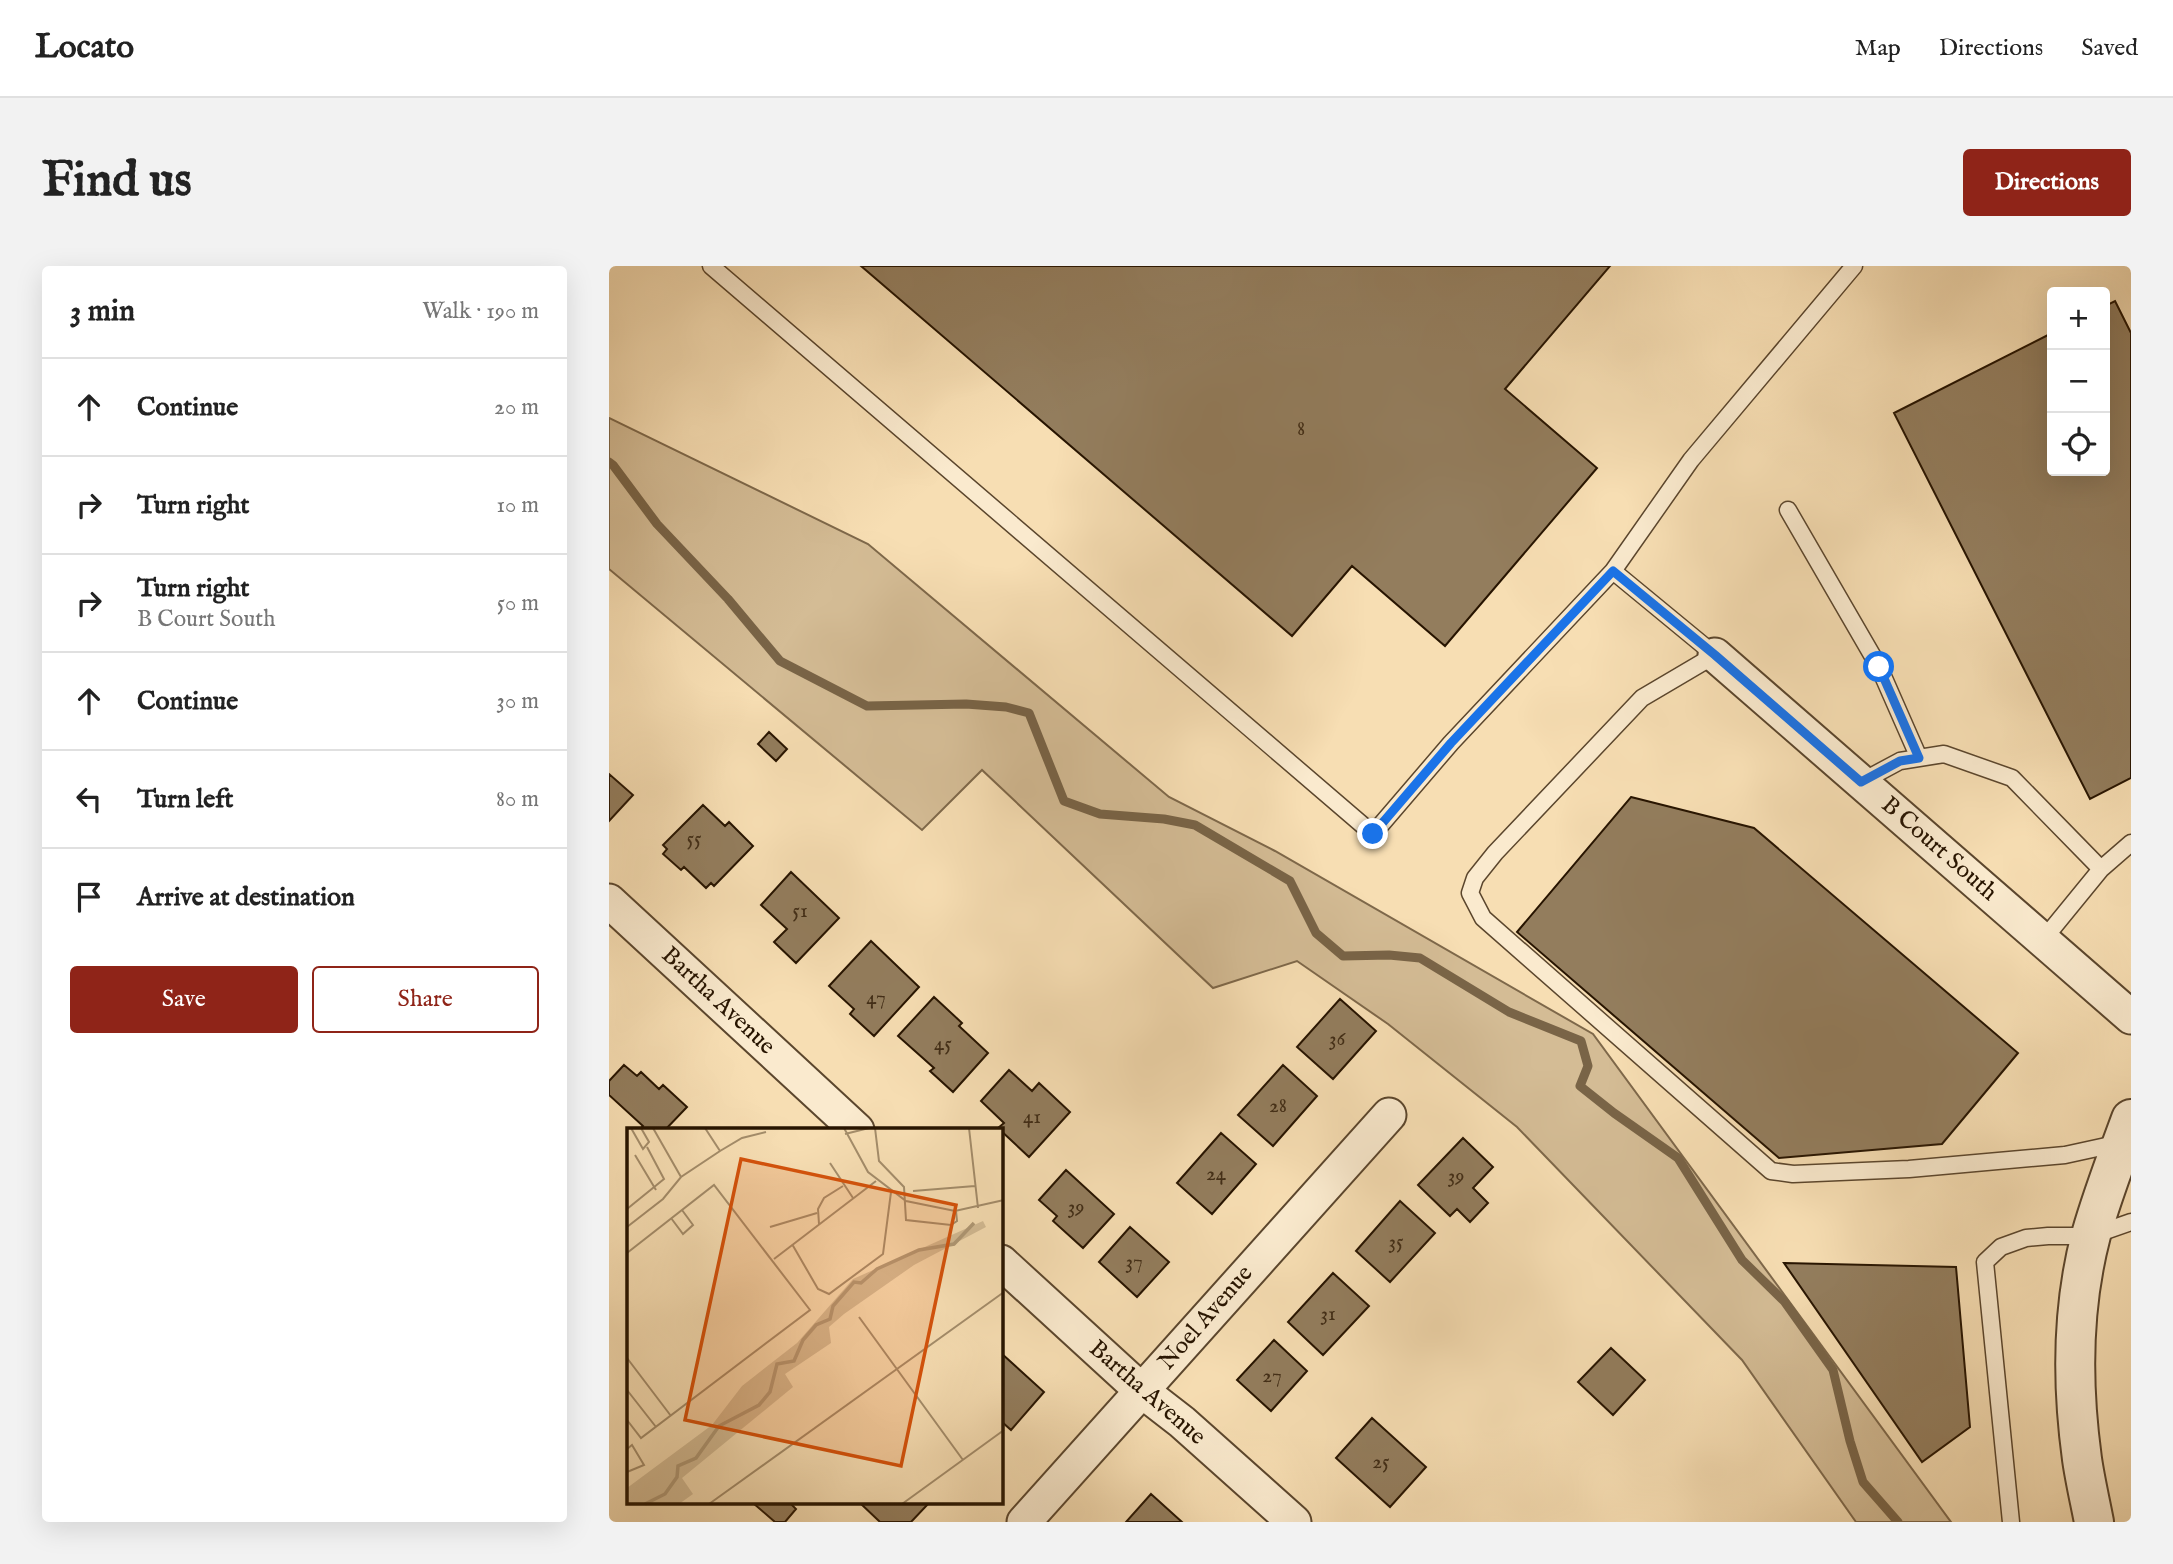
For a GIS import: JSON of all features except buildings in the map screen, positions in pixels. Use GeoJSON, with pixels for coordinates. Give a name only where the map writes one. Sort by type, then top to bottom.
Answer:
{"type":"FeatureCollection","features":[{"type":"Feature","properties":{"kind":"street","name":"B Court South"},"geometry":{"type":"LineString","coordinates":[[1715,655],[2131,1017]]}},
{"type":"Feature","properties":{"kind":"street","name":"Bartha Avenue"},"geometry":{"type":"LineString","coordinates":[[609,901],[855,1128]]}},
{"type":"Feature","properties":{"kind":"street","name":"Noel Avenue"},"geometry":{"type":"LineString","coordinates":[[1024,1522],[1389,1115]]}},
{"type":"Feature","properties":{"kind":"street"},"geometry":{"type":"LineString","coordinates":[[2094,1522],[2082,1460],[2076,1402],[2076,1344],[2081,1287],[2091,1236],[2127,1130]]}},
{"type":"Feature","properties":{"kind":"street","name":"Bartha Avenue"},"geometry":{"type":"LineString","coordinates":[[1003,1264],[1142,1391],[1182,1422],[1294,1522]]}},
{"type":"Feature","properties":{"kind":"lane"},"geometry":{"type":"LineString","coordinates":[[711,266],[1373,834],[1451,743],[1613,571],[1691,460],[1854,266]]}},
{"type":"Feature","properties":{"kind":"lane"},"geometry":{"type":"LineString","coordinates":[[1788,510],[1879,667],[1919,758]]}},
{"type":"Feature","properties":{"kind":"lane"},"geometry":{"type":"LineString","coordinates":[[1613,571],[1715,655],[1642,698],[1495,853],[1475,878],[1470,893],[1483,918],[1771,1171],[1793,1174],[1909,1169],[2065,1155],[2127,1130]]}},
{"type":"Feature","properties":{"kind":"lane"},"geometry":{"type":"LineString","coordinates":[[1861,782],[1900,761],[1944,754],[2012,778],[2101,869]]}},
{"type":"Feature","properties":{"kind":"lane"},"geometry":{"type":"LineString","coordinates":[[2043,940],[2101,869],[2131,844]]}},
{"type":"Feature","properties":{"kind":"lane"},"geometry":{"type":"LineString","coordinates":[[2011,1522],[1985,1262],[2001,1247],[2026,1238],[2091,1236],[2131,1222]]}},
{"type":"Feature","properties":{"kind":"shaded area"},"geometry":{"type":"Polygon","coordinates":[[[609,418],[868,544],[1169,797],[1275,851],[1593,1034],[1951,1522],[1856,1522],[1742,1360],[1517,1127],[1388,1024],[1297,961],[1213,988],[982,770],[922,830],[609,569],[609,418]]]}},
{"type":"Feature","properties":{"kind":"waterway"},"geometry":{"type":"LineString","coordinates":[[609,462],[657,524],[728,599],[780,661],[867,706],[966,704],[1006,707],[1029,713],[1064,801],[1100,814],[1164,819],[1195,825],[1290,881],[1316,933],[1343,956],[1389,955],[1420,958],[1509,1012],[1581,1041],[1588,1066],[1580,1086],[1678,1158],[1742,1260],[1784,1301],[1833,1370],[1863,1482],[1898,1522]]}},
{"type":"Feature","properties":{"kind":"route"},"geometry":{"type":"LineString","coordinates":[[1373,834],[1451,743],[1613,571],[1715,655],[1861,782],[1900,761],[1919,758],[1879,667]]}}]}
